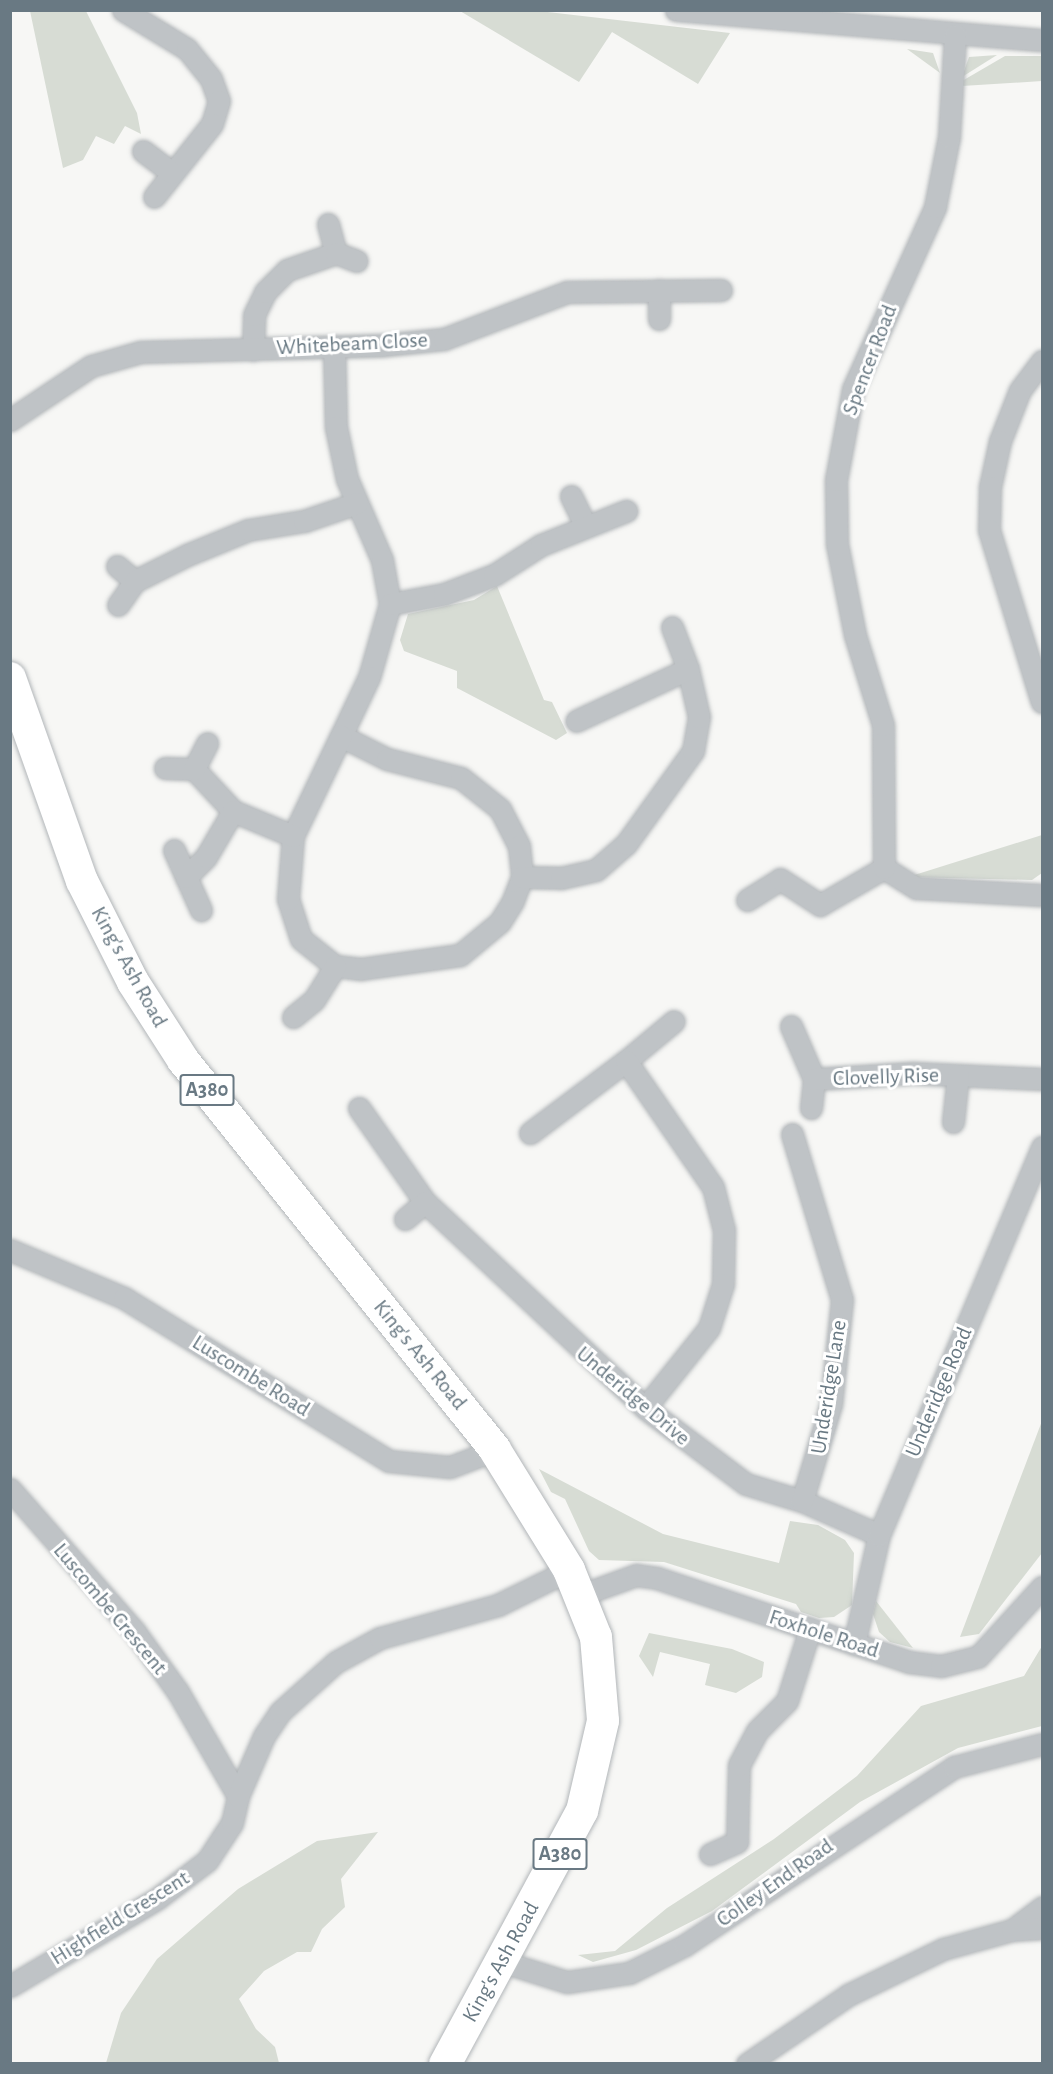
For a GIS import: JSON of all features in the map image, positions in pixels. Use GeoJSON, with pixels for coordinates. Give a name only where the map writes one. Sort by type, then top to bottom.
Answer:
{"type":"FeatureCollection","features":[{"type":"Feature","properties":{"kind":"highway","name":"King's Ash Road"},"geometry":{"type":"LineString","coordinates":[[10,678],[77,870],[133,982],[183,1060],[495,1450],[575,1582],[603,1670],[603,1721],[594,1775],[548,1879],[500,1961],[445,2064]]}},
{"type":"Feature","properties":{"kind":"street"},"geometry":{"type":"LineString","coordinates":[[123,10],[187,49],[200,61],[219,101],[212,124],[154,197]]}},
{"type":"Feature","properties":{"kind":"street"},"geometry":{"type":"LineString","coordinates":[[676,10],[955,35],[1042,39]]}},
{"type":"Feature","properties":{"kind":"street","name":"Spencer Road"},"geometry":{"type":"LineString","coordinates":[[884,868],[883,725],[855,635],[837,544],[836,480],[854,389],[936,207],[949,137],[955,35]]}},
{"type":"Feature","properties":{"kind":"street"},"geometry":{"type":"LineString","coordinates":[[143,150],[172,172]]}},
{"type":"Feature","properties":{"kind":"street"},"geometry":{"type":"LineString","coordinates":[[328,224],[336,254],[357,261]]}},
{"type":"Feature","properties":{"kind":"street","name":"Whitebeam Close"},"geometry":{"type":"LineString","coordinates":[[253,350],[254,315],[265,292],[287,270],[336,254]]}},
{"type":"Feature","properties":{"kind":"street"},"geometry":{"type":"LineString","coordinates":[[658,290],[659,319]]}},
{"type":"Feature","properties":{"kind":"street","name":"Whitebeam Close"},"geometry":{"type":"LineString","coordinates":[[10,420],[91,366],[140,352],[253,350],[444,339],[567,292],[721,290]]}},
{"type":"Feature","properties":{"kind":"street"},"geometry":{"type":"LineString","coordinates":[[334,346],[336,427],[357,503],[382,560],[390,604],[369,677],[293,836],[290,920],[315,955],[335,966],[393,969],[460,955],[500,922],[522,877],[519,846],[500,809],[462,778],[387,759],[341,736]]}},
{"type":"Feature","properties":{"kind":"street"},"geometry":{"type":"LineString","coordinates":[[1042,361],[1020,390],[1000,441],[990,487],[989,530],[1042,702]]}},
{"type":"Feature","properties":{"kind":"street"},"geometry":{"type":"LineString","coordinates":[[571,496],[585,525]]}},
{"type":"Feature","properties":{"kind":"street"},"geometry":{"type":"LineString","coordinates":[[118,605],[135,581],[248,530],[304,521],[357,503]]}},
{"type":"Feature","properties":{"kind":"street"},"geometry":{"type":"LineString","coordinates":[[390,604],[444,594],[494,575],[585,525],[626,511]]}},
{"type":"Feature","properties":{"kind":"street"},"geometry":{"type":"LineString","coordinates":[[117,566],[135,581]]}},
{"type":"Feature","properties":{"kind":"street"},"geometry":{"type":"LineString","coordinates":[[522,877],[561,878],[596,870],[626,844],[693,751],[699,717],[688,669],[672,627]]}},
{"type":"Feature","properties":{"kind":"street"},"geometry":{"type":"LineString","coordinates":[[576,721],[688,669]]}},
{"type":"Feature","properties":{"kind":"street"},"geometry":{"type":"LineString","coordinates":[[194,769],[207,743]]}},
{"type":"Feature","properties":{"kind":"street"},"geometry":{"type":"LineString","coordinates":[[165,768],[194,769],[233,811],[293,836]]}},
{"type":"Feature","properties":{"kind":"street"},"geometry":{"type":"LineString","coordinates":[[186,877],[206,857],[233,811]]}},
{"type":"Feature","properties":{"kind":"street"},"geometry":{"type":"LineString","coordinates":[[174,850],[201,910]]}},
{"type":"Feature","properties":{"kind":"street"},"geometry":{"type":"LineString","coordinates":[[747,900],[780,879],[820,905],[884,868],[916,888],[1042,895]]}},
{"type":"Feature","properties":{"kind":"street"},"geometry":{"type":"LineString","coordinates":[[292,1017],[314,1000],[335,966]]}},
{"type":"Feature","properties":{"kind":"street"},"geometry":{"type":"LineString","coordinates":[[530,1133],[626,1061],[674,1021]]}},
{"type":"Feature","properties":{"kind":"street","name":"Clovelly Rise"},"geometry":{"type":"LineString","coordinates":[[791,1026],[814,1079],[811,1108]]}},
{"type":"Feature","properties":{"kind":"street"},"geometry":{"type":"LineString","coordinates":[[626,1061],[713,1187],[724,1230],[723,1284],[709,1328],[645,1408]]}},
{"type":"Feature","properties":{"kind":"street","name":"Clovelly Rise"},"geometry":{"type":"LineString","coordinates":[[814,1079],[958,1075],[1042,1078]]}},
{"type":"Feature","properties":{"kind":"street","name":"Clovelly Rise"},"geometry":{"type":"LineString","coordinates":[[953,1122],[958,1075]]}},
{"type":"Feature","properties":{"kind":"street","name":"Underidge Drive"},"geometry":{"type":"LineString","coordinates":[[359,1108],[425,1202],[645,1408],[746,1484],[802,1501],[879,1535]]}},
{"type":"Feature","properties":{"kind":"street","name":"Underidge Lane"},"geometry":{"type":"LineString","coordinates":[[792,1134],[842,1300],[831,1404],[802,1501]]}},
{"type":"Feature","properties":{"kind":"street","name":"Underidge Road"},"geometry":{"type":"LineString","coordinates":[[854,1644],[879,1535],[1042,1147]]}},
{"type":"Feature","properties":{"kind":"street"},"geometry":{"type":"LineString","coordinates":[[405,1219],[425,1202]]}},
{"type":"Feature","properties":{"kind":"street","name":"Luscombe Road"},"geometry":{"type":"LineString","coordinates":[[10,1250],[124,1298],[389,1461],[450,1467],[495,1450]]}},
{"type":"Feature","properties":{"kind":"street","name":"Luscombe Crescent"},"geometry":{"type":"LineString","coordinates":[[10,1489],[135,1632],[178,1692],[238,1796]]}},
{"type":"Feature","properties":{"kind":"street","name":"Foxhole Road"},"geometry":{"type":"LineString","coordinates":[[575,1582],[636,1575],[657,1578],[927,1666],[958,1664],[978,1656],[999,1638],[1042,1587]]}},
{"type":"Feature","properties":{"kind":"street","name":"Highfield Crescent"},"geometry":{"type":"LineString","coordinates":[[10,1986],[158,1898],[207,1861],[232,1823],[238,1796],[280,1712],[336,1662],[380,1638],[575,1582]]}},
{"type":"Feature","properties":{"kind":"street"},"geometry":{"type":"LineString","coordinates":[[710,1854],[737,1842],[739,1765],[757,1731],[787,1701],[810,1629]]}},
{"type":"Feature","properties":{"kind":"street","name":"Colley End Road"},"geometry":{"type":"LineString","coordinates":[[500,1961],[567,1982],[629,1973],[685,1946],[954,1767],[1042,1744]]}},
{"type":"Feature","properties":{"kind":"street"},"geometry":{"type":"LineString","coordinates":[[1012,1930],[1042,1907]]}},
{"type":"Feature","properties":{"kind":"street"},"geometry":{"type":"LineString","coordinates":[[747,2064],[848,1995],[944,1948],[1012,1930],[1042,1928]]}},
{"type":"Feature","properties":{"kind":"shaded area"},"geometry":{"type":"Polygon","coordinates":[[[30,11],[86,11],[137,113],[141,134],[125,126],[114,144],[96,136],[83,160],[63,168],[30,11]]]}},
{"type":"Feature","properties":{"kind":"shaded area"},"geometry":{"type":"Polygon","coordinates":[[[460,11],[539,11],[730,33],[698,84],[612,32],[579,82],[460,11]]]}},
{"type":"Feature","properties":{"kind":"shaded area"},"geometry":{"type":"Polygon","coordinates":[[[907,49],[933,53],[940,73],[907,49]]]}},
{"type":"Feature","properties":{"kind":"shaded area"},"geometry":{"type":"Polygon","coordinates":[[[997,55],[962,77],[969,57],[997,55]]]}},
{"type":"Feature","properties":{"kind":"shaded area"},"geometry":{"type":"Polygon","coordinates":[[[1005,56],[1042,56],[1042,81],[962,86],[962,81],[1005,56]]]}},
{"type":"Feature","properties":{"kind":"shaded area"},"geometry":{"type":"Polygon","coordinates":[[[497,586],[544,700],[552,702],[567,733],[556,740],[457,688],[457,671],[404,651],[400,640],[408,614],[474,600],[497,586]]]}},
{"type":"Feature","properties":{"kind":"shaded area"},"geometry":{"type":"Polygon","coordinates":[[[1042,835],[1042,873],[1032,880],[908,877],[1042,835]]]}},
{"type":"Feature","properties":{"kind":"shaded area"},"geometry":{"type":"Polygon","coordinates":[[[1042,1421],[1042,1553],[979,1634],[960,1637],[1042,1421]]]}},
{"type":"Feature","properties":{"kind":"shaded area"},"geometry":{"type":"Polygon","coordinates":[[[539,1469],[663,1534],[779,1563],[790,1521],[818,1525],[845,1540],[854,1553],[852,1605],[834,1617],[819,1618],[801,1612],[796,1604],[664,1562],[599,1560],[589,1551],[565,1499],[551,1492],[539,1469]]]}},
{"type":"Feature","properties":{"kind":"shaded area"},"geometry":{"type":"Polygon","coordinates":[[[876,1601],[913,1648],[890,1642],[879,1632],[873,1614],[876,1601]]]}},
{"type":"Feature","properties":{"kind":"shaded area"},"geometry":{"type":"Polygon","coordinates":[[[649,1633],[732,1649],[764,1662],[762,1677],[736,1693],[705,1685],[710,1664],[660,1652],[653,1677],[639,1656],[649,1633]]]}},
{"type":"Feature","properties":{"kind":"shaded area"},"geometry":{"type":"Polygon","coordinates":[[[1042,1646],[1042,1726],[958,1748],[860,1802],[712,1911],[636,1950],[593,1962],[578,1955],[615,1951],[667,1908],[774,1839],[857,1776],[921,1706],[1024,1676],[1042,1646]]]}},
{"type":"Feature","properties":{"kind":"shaded area"},"geometry":{"type":"Polygon","coordinates":[[[378,1832],[341,1879],[345,1907],[322,1929],[311,1952],[297,1952],[264,1971],[239,1999],[256,2029],[275,2047],[279,2063],[106,2063],[121,2013],[157,1959],[238,1889],[317,1841],[378,1832]]]}}]}
